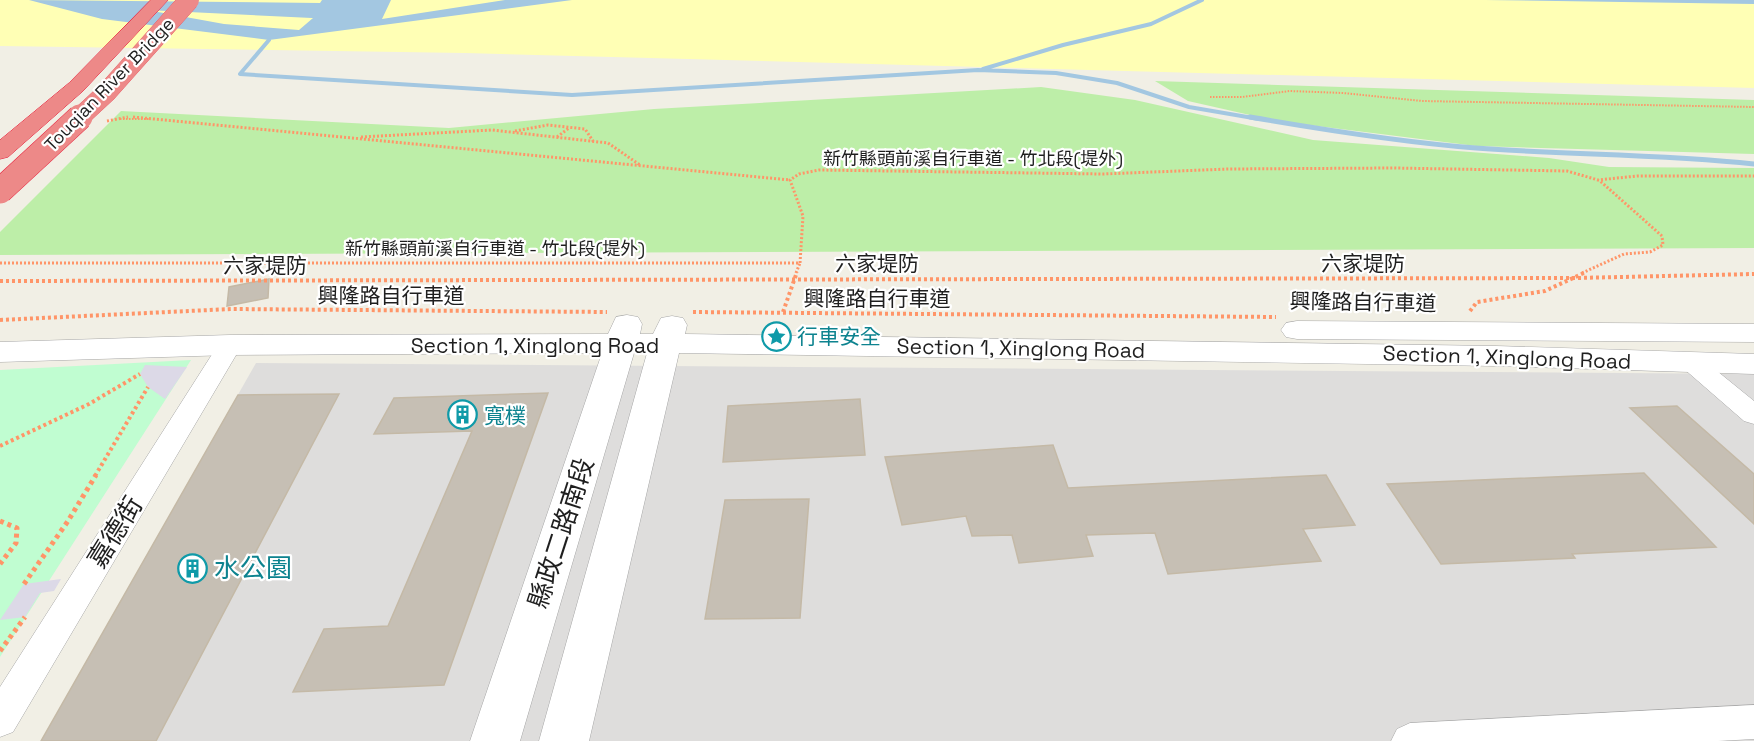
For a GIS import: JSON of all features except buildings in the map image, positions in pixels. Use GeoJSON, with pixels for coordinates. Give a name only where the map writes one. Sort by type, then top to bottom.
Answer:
{"type":"FeatureCollection","features":[{"type":"Feature","properties":{"kind":"highway","name":"Touqian River Bridge"},"geometry":{"type":"LineString","coordinates":[[0,152],[76,87],[160,0]]}},
{"type":"Feature","properties":{"kind":"highway","name":"Touqian River Bridge"},"geometry":{"type":"LineString","coordinates":[[0,191],[105,93],[189,0]]}},
{"type":"Feature","properties":{"kind":"street","name":"Section 1, Xinglong Road"},"geometry":{"type":"LineString","coordinates":[[0,332],[250,324],[494,322],[675,327],[1754,333]]}},
{"type":"Feature","properties":{"kind":"street","name":"Section 1, Xinglong Road"},"geometry":{"type":"LineString","coordinates":[[0,352],[230,345],[620,326]]}},
{"type":"Feature","properties":{"kind":"street","name":"縣政二路南段"},"geometry":{"type":"LineString","coordinates":[[495,741],[620,326]]}},
{"type":"Feature","properties":{"kind":"street","name":"Section 1, Xinglong Road"},"geometry":{"type":"LineString","coordinates":[[675,327],[745,344],[1472,355],[1754,364]]}},
{"type":"Feature","properties":{"kind":"street"},"geometry":{"type":"LineString","coordinates":[[564,741],[675,327]]}},
{"type":"Feature","properties":{"kind":"street","name":"嘉德街"},"geometry":{"type":"LineString","coordinates":[[0,720],[230,345]]}},
{"type":"Feature","properties":{"kind":"street"},"geometry":{"type":"LineString","coordinates":[[1692,363],[1754,415]]}},
{"type":"Feature","properties":{"kind":"street"},"geometry":{"type":"LineString","coordinates":[[1410,741],[1754,722]]}},
{"type":"Feature","properties":{"kind":"path"},"geometry":{"type":"LineString","coordinates":[[1210,97],[1242,97],[1290,91],[1343,93],[1422,101],[1754,107]]}},
{"type":"Feature","properties":{"kind":"path"},"geometry":{"type":"LineString","coordinates":[[104,122],[130,117],[790,180],[803,216],[800,263],[783,312]]}},
{"type":"Feature","properties":{"kind":"path"},"geometry":{"type":"LineString","coordinates":[[508,132],[548,125],[570,127],[585,129],[594,141]]}},
{"type":"Feature","properties":{"kind":"path"},"geometry":{"type":"LineString","coordinates":[[557,137],[570,127]]}},
{"type":"Feature","properties":{"kind":"path"},"geometry":{"type":"LineString","coordinates":[[347,138],[492,130],[608,143],[640,166]]}},
{"type":"Feature","properties":{"kind":"path","name":"新竹縣頭前溪自行車道 - 竹北段(堤外)"},"geometry":{"type":"LineString","coordinates":[[790,180],[799,174],[819,170],[1103,174],[1228,169],[1394,168],[1568,171],[1598,180],[1637,176],[1754,176]]}},
{"type":"Feature","properties":{"kind":"path"},"geometry":{"type":"LineString","coordinates":[[1477,331],[1464,318],[1477,302],[1545,291],[1624,254],[1650,252],[1663,245],[1662,236],[1598,180]]}},
{"type":"Feature","properties":{"kind":"path","name":"新竹縣頭前溪自行車道 - 竹北段(堤外)"},"geometry":{"type":"LineString","coordinates":[[0,263],[800,263]]}},
{"type":"Feature","properties":{"kind":"path","name":"六家堤防"},"geometry":{"type":"LineString","coordinates":[[0,281],[1576,278],[1754,274]]}},
{"type":"Feature","properties":{"kind":"path","name":"興隆路自行車道"},"geometry":{"type":"LineString","coordinates":[[0,320],[231,309],[620,326]]}},
{"type":"Feature","properties":{"kind":"path","name":"興隆路自行車道"},"geometry":{"type":"LineString","coordinates":[[675,327],[783,312],[1284,317]]}},
{"type":"Feature","properties":{"kind":"path"},"geometry":{"type":"LineString","coordinates":[[0,446],[88,404],[140,374]]}},
{"type":"Feature","properties":{"kind":"path"},"geometry":{"type":"LineString","coordinates":[[24,584],[68,521],[148,387]]}},
{"type":"Feature","properties":{"kind":"path"},"geometry":{"type":"LineString","coordinates":[[0,522],[16,528],[16,543],[0,564]]}},
{"type":"Feature","properties":{"kind":"path"},"geometry":{"type":"LineString","coordinates":[[0,651],[25,617]]}},
{"type":"Feature","properties":{"kind":"shaded area"},"geometry":{"type":"Polygon","coordinates":[[[1155,81],[1754,100],[1754,154],[1476,146],[1277,121],[1188,101],[1155,81]]]}},
{"type":"Feature","properties":{"kind":"shaded area"},"geometry":{"type":"Polygon","coordinates":[[[1041,87],[1135,100],[1313,140],[1549,158],[1609,167],[1754,168],[1754,248],[0,255],[0,232],[121,111],[449,128],[654,109],[1041,87]]]}},
{"type":"Feature","properties":{"kind":"shaded area"},"geometry":{"type":"Polygon","coordinates":[[[191,360],[0,657],[0,370],[191,360]]]}},
{"type":"Feature","properties":{"kind":"shaded area"},"geometry":{"type":"Polygon","coordinates":[[[256,363],[1754,374],[1754,741],[41,741],[256,363]]]}},
{"type":"Feature","properties":{"kind":"shaded area"},"geometry":{"type":"Polygon","coordinates":[[[145,365],[187,367],[165,399],[148,387],[140,374],[145,365]]]}},
{"type":"Feature","properties":{"kind":"shaded area"},"geometry":{"type":"Polygon","coordinates":[[[61,579],[54,591],[40,593],[25,617],[0,620],[24,584],[61,579]]]}},
{"type":"Feature","properties":{"kind":"sand"},"geometry":{"type":"Polygon","coordinates":[[[0,0],[1754,0],[1754,88],[465,53],[0,46],[0,0]]]}},
{"type":"Feature","properties":{"kind":"water"},"geometry":{"type":"Polygon","coordinates":[[[29,0],[320,3],[322,0],[391,0],[382,19],[505,0],[572,0],[269,40],[102,19],[29,0]],[[147,10],[224,24],[299,30],[313,18],[147,10]]]}},
{"type":"Feature","properties":{"kind":"water"},"geometry":{"type":"Polygon","coordinates":[[[1485,0],[1754,0],[1754,4],[1485,0]]]}},
{"type":"Feature","properties":{"kind":"waterway"},"geometry":{"type":"LineString","coordinates":[[983,69],[1063,45],[1151,24],[1202,0]]}},
{"type":"Feature","properties":{"kind":"waterway"},"geometry":{"type":"LineString","coordinates":[[269,40],[240,74],[572,95],[978,70],[1056,73],[1117,83],[1189,107],[1259,119]]}},
{"type":"Feature","properties":{"kind":"waterway"},"geometry":{"type":"LineString","coordinates":[[1250,117],[1363,135],[1448,145],[1754,164]]}},
{"type":"Feature","properties":{"kind":"place","name":"行車安全"},"geometry":{"type":"Point","coordinates":[776,336]}},
{"type":"Feature","properties":{"kind":"place","name":"寬樸"},"geometry":{"type":"Point","coordinates":[463,415]}},
{"type":"Feature","properties":{"kind":"place","name":"水公園"},"geometry":{"type":"Point","coordinates":[193,568]}}]}
